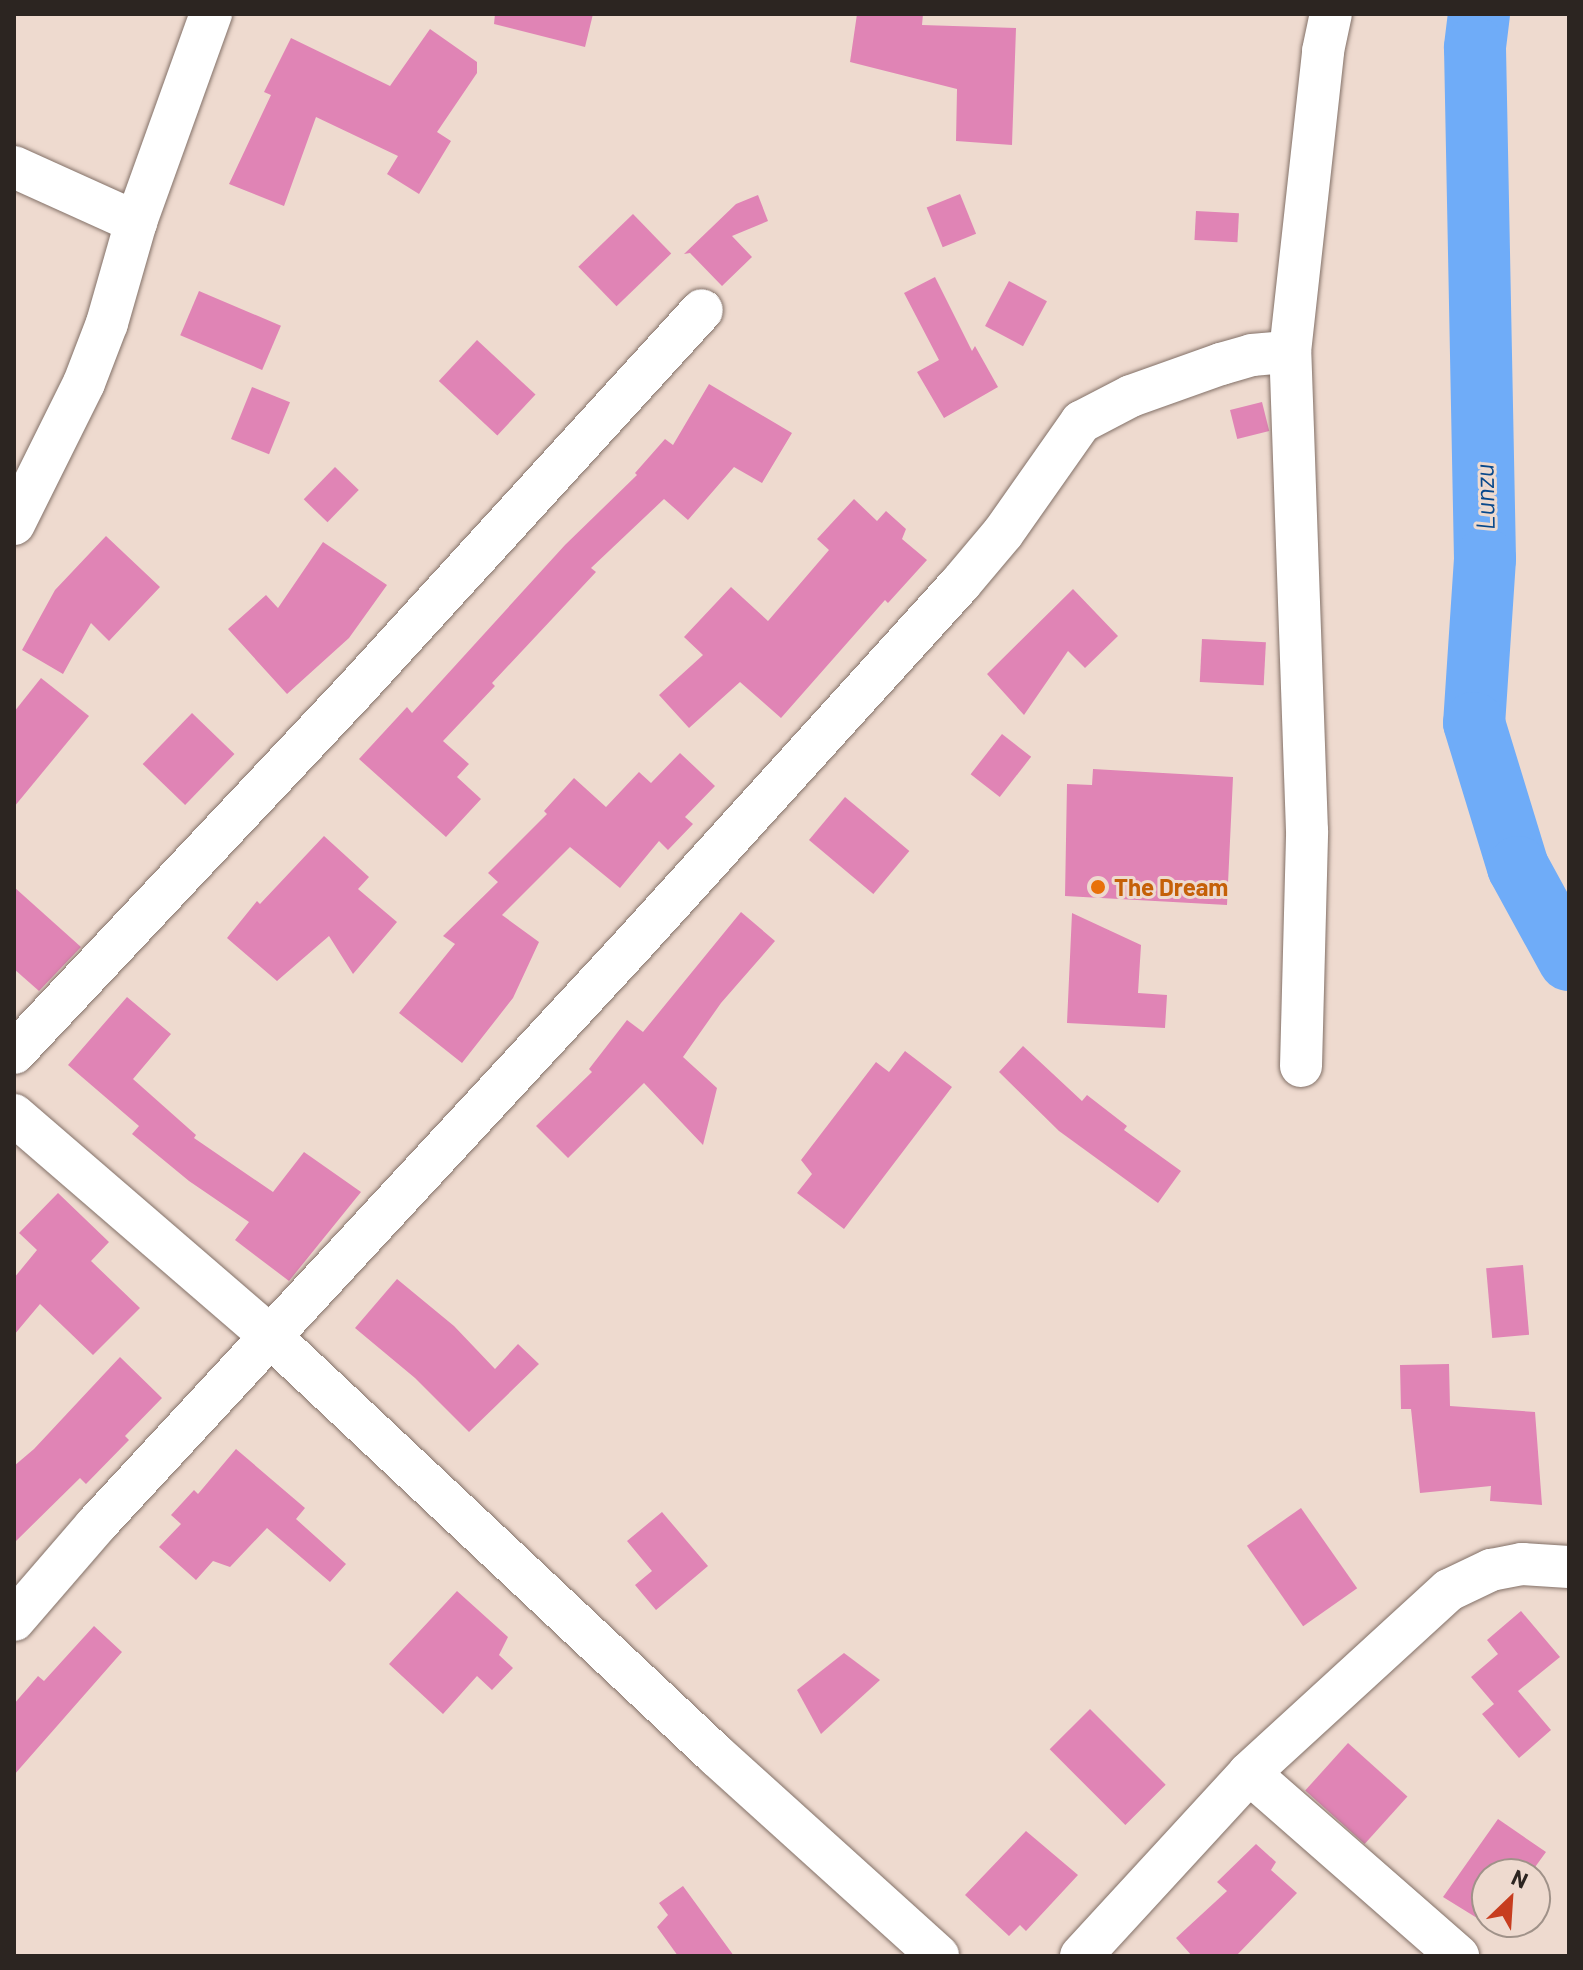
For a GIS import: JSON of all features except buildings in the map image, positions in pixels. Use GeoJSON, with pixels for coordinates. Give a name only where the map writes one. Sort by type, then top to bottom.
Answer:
{"type":"FeatureCollection","features":[{"type":"Feature","properties":{"kind":"street"},"geometry":{"type":"LineString","coordinates":[[14,524],[84,383],[107,323],[136,222],[211,14]]}},
{"type":"Feature","properties":{"kind":"street"},"geometry":{"type":"LineString","coordinates":[[1301,1066],[1307,831],[1290,352],[1323,51],[1331,14]]}},
{"type":"Feature","properties":{"kind":"street"},"geometry":{"type":"LineString","coordinates":[[14,167],[136,222]]}},
{"type":"Feature","properties":{"kind":"street"},"geometry":{"type":"LineString","coordinates":[[14,1053],[358,687],[702,310]]}},
{"type":"Feature","properties":{"kind":"street"},"geometry":{"type":"LineString","coordinates":[[14,1620],[269,1335],[618,960],[960,584],[1003,533],[1081,422],[1131,396],[1221,364],[1252,355],[1290,352]]}},
{"type":"Feature","properties":{"kind":"street"},"geometry":{"type":"LineString","coordinates":[[14,1115],[269,1335],[717,1756],[938,1956]]}},
{"type":"Feature","properties":{"kind":"street"},"geometry":{"type":"LineString","coordinates":[[1081,1956],[1249,1773],[1449,1590],[1491,1570],[1522,1564],[1569,1567]]}},
{"type":"Feature","properties":{"kind":"street"},"geometry":{"type":"LineString","coordinates":[[1249,1773],[1458,1956]]}},
{"type":"Feature","properties":{"kind":"waterway","name":"Lunzu"},"geometry":{"type":"LineString","coordinates":[[1479,14],[1475,48],[1485,559],[1474,723],[1518,867],[1569,960]]}},
{"type":"Feature","properties":{"kind":"place","name":"The Dream"},"geometry":{"type":"Point","coordinates":[1098,887]}}]}
